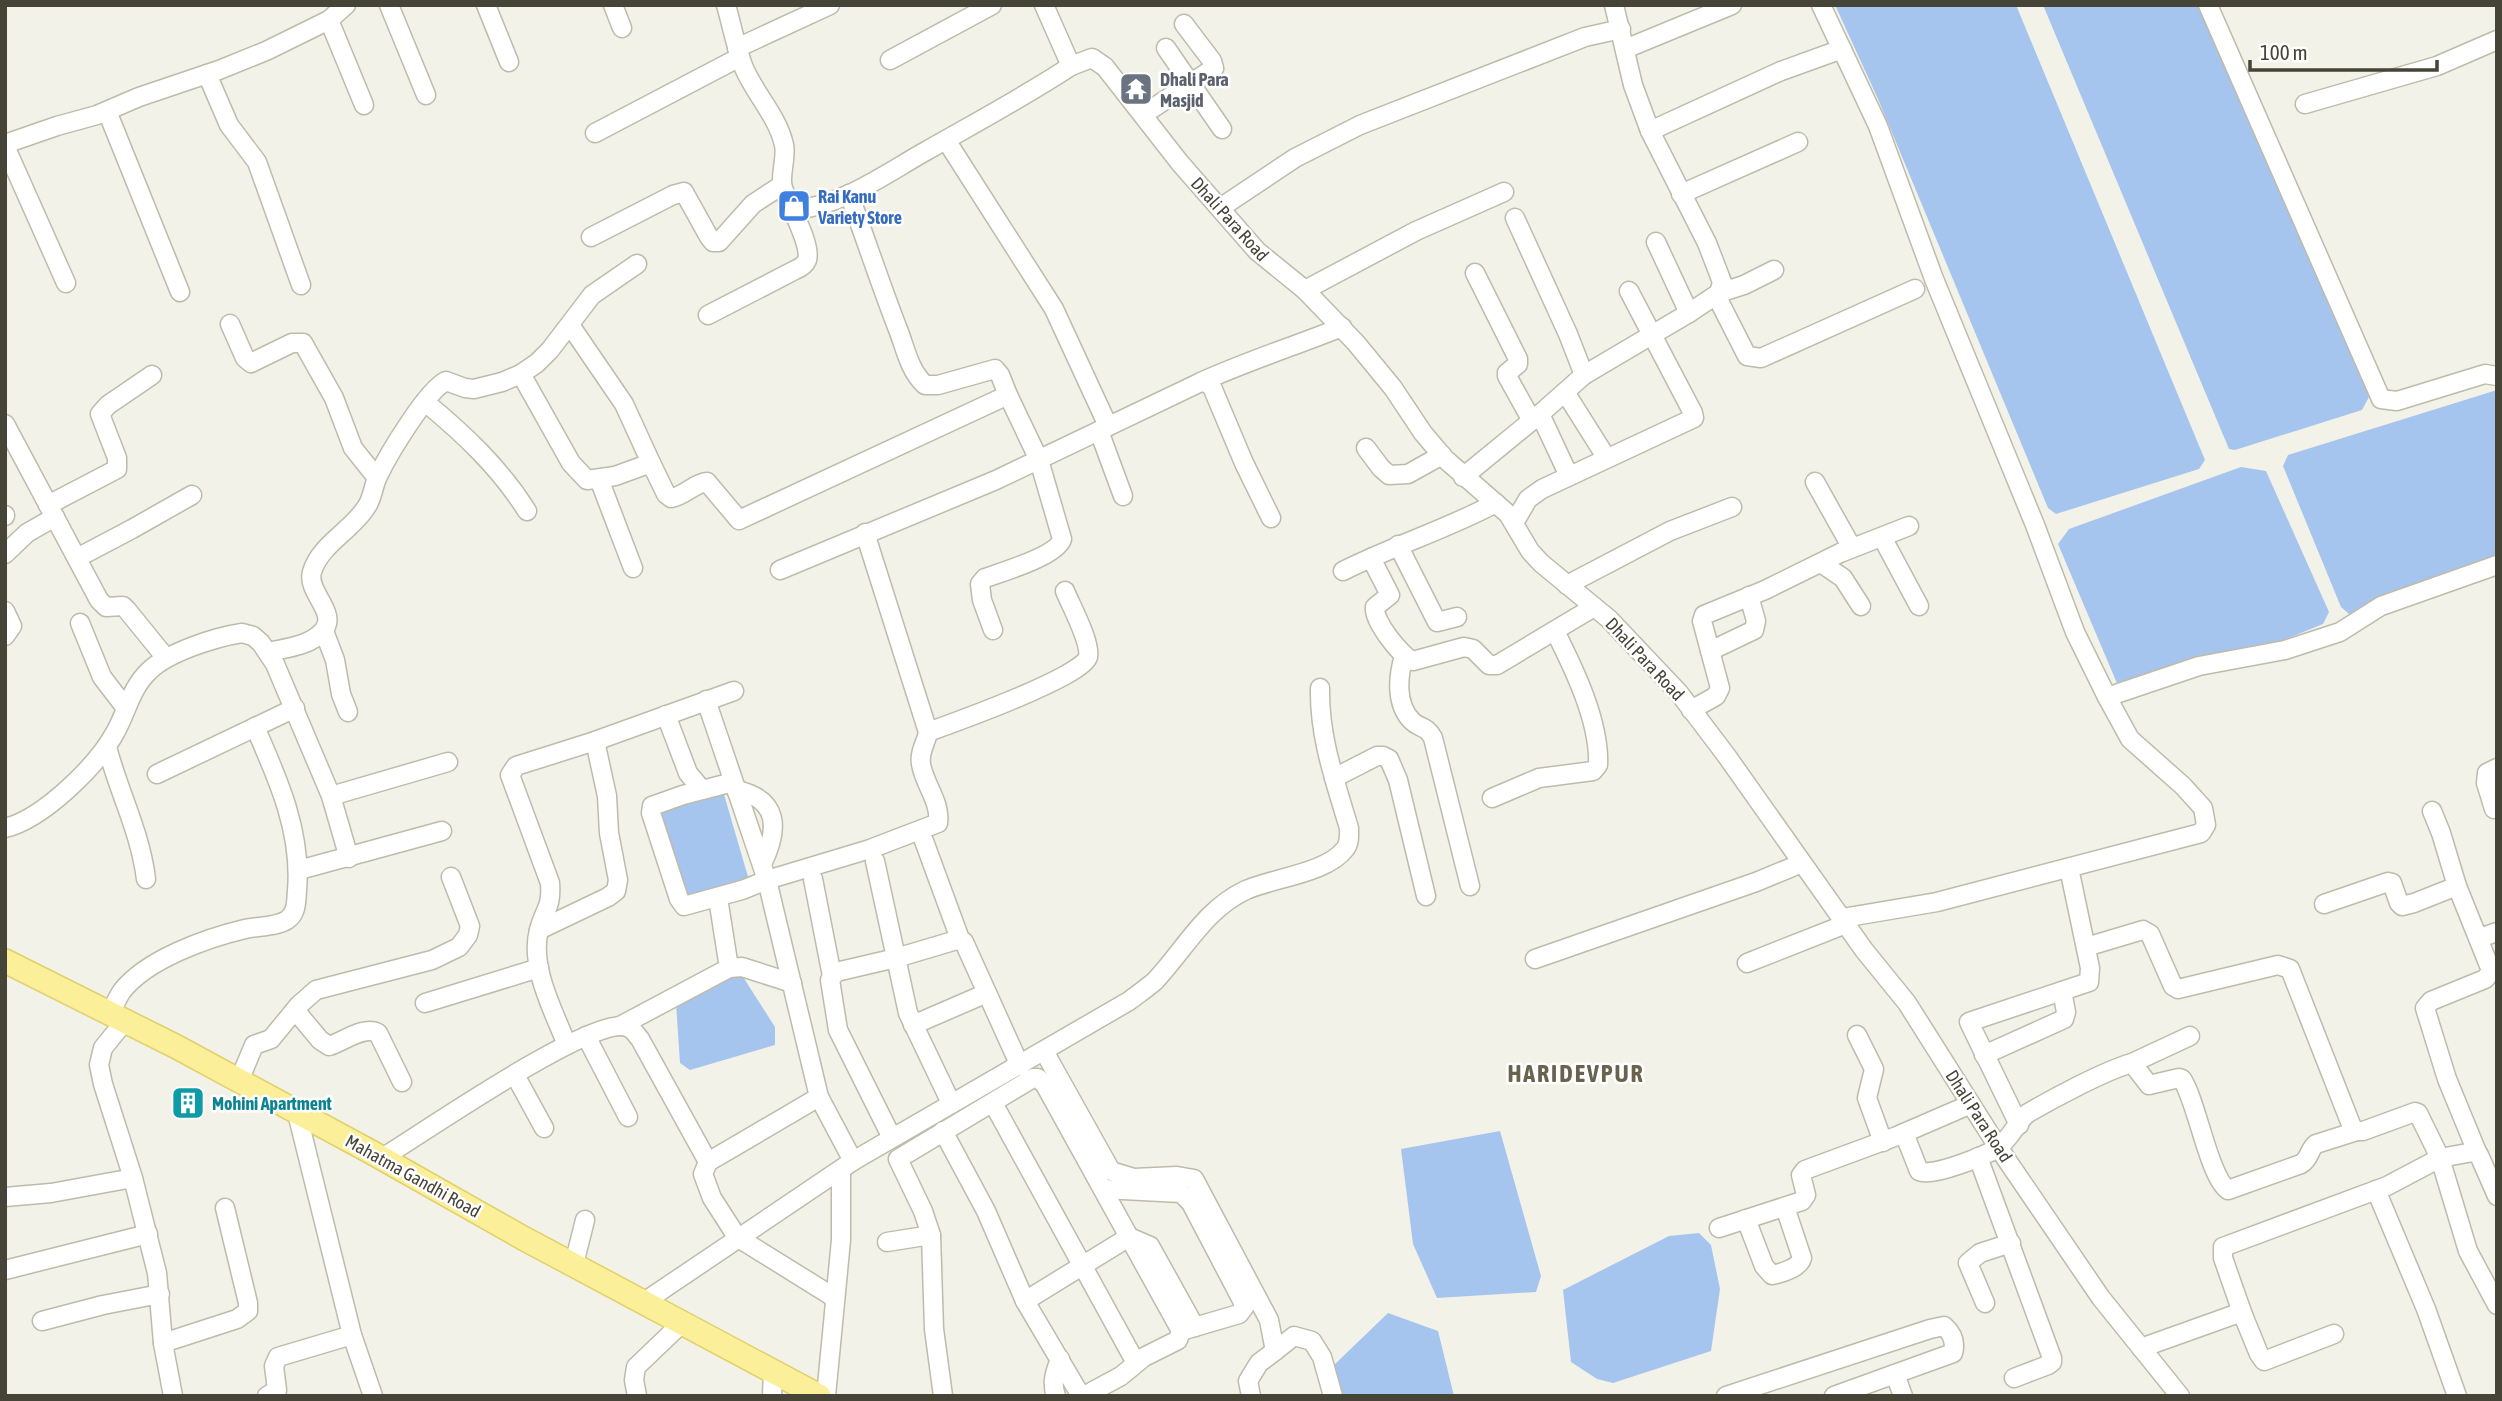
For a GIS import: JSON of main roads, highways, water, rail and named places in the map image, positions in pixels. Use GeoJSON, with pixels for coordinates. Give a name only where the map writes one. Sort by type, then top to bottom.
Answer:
{"type":"FeatureCollection","features":[{"type":"Feature","properties":{"kind":"main road","name":"Mahatma Gandhi Road"},"geometry":{"type":"LineString","coordinates":[[6,963],[175,1046],[819,1396]]}},
{"type":"Feature","properties":{"kind":"water"},"geometry":{"type":"Polygon","coordinates":[[[1835,5],[2016,5],[2205,460],[2199,469],[2056,514],[2048,508],[1878,99],[1835,5]]]}},
{"type":"Feature","properties":{"kind":"water"},"geometry":{"type":"Polygon","coordinates":[[[2043,5],[2201,5],[2369,397],[2362,410],[2235,450],[2229,449],[2043,5]]]}},
{"type":"Feature","properties":{"kind":"water"},"geometry":{"type":"Polygon","coordinates":[[[2497,390],[2497,566],[2355,619],[2341,607],[2283,466],[2288,455],[2497,390]]]}},
{"type":"Feature","properties":{"kind":"water"},"geometry":{"type":"Polygon","coordinates":[[[2241,467],[2266,471],[2329,612],[2323,624],[2247,655],[2119,688],[2058,544],[2069,529],[2241,467]]]}},
{"type":"Feature","properties":{"kind":"water"},"geometry":{"type":"Polygon","coordinates":[[[723,791],[751,887],[685,907],[658,820],[661,804],[723,791]]]}},
{"type":"Feature","properties":{"kind":"water"},"geometry":{"type":"Polygon","coordinates":[[[738,969],[775,1027],[775,1045],[690,1070],[680,1063],[676,1003],[738,969]]]}},
{"type":"Feature","properties":{"kind":"water"},"geometry":{"type":"Polygon","coordinates":[[[1500,1131],[1541,1276],[1536,1292],[1437,1298],[1413,1244],[1401,1149],[1500,1131]]]}},
{"type":"Feature","properties":{"kind":"water"},"geometry":{"type":"Polygon","coordinates":[[[1699,1233],[1711,1245],[1720,1289],[1711,1351],[1613,1383],[1597,1379],[1571,1362],[1563,1290],[1669,1236],[1699,1233]]]}},
{"type":"Feature","properties":{"kind":"water"},"geometry":{"type":"Polygon","coordinates":[[[1388,1313],[1438,1331],[1454,1396],[1342,1396],[1333,1366],[1388,1313]]]}},
{"type":"Feature","properties":{"kind":"place","name":"Dhali Para Masjid"},"geometry":{"type":"Point","coordinates":[1136,89]}},
{"type":"Feature","properties":{"kind":"place","name":"Rai Kanu Variety Store"},"geometry":{"type":"Point","coordinates":[794,206]}},
{"type":"Feature","properties":{"kind":"place","name":"Mohini Apartment"},"geometry":{"type":"Point","coordinates":[188,1103]}},
{"type":"Feature","properties":{"kind":"district","name":"HARIDEVPUR"},"geometry":{"type":"Point","coordinates":[1576,1073]}}]}
